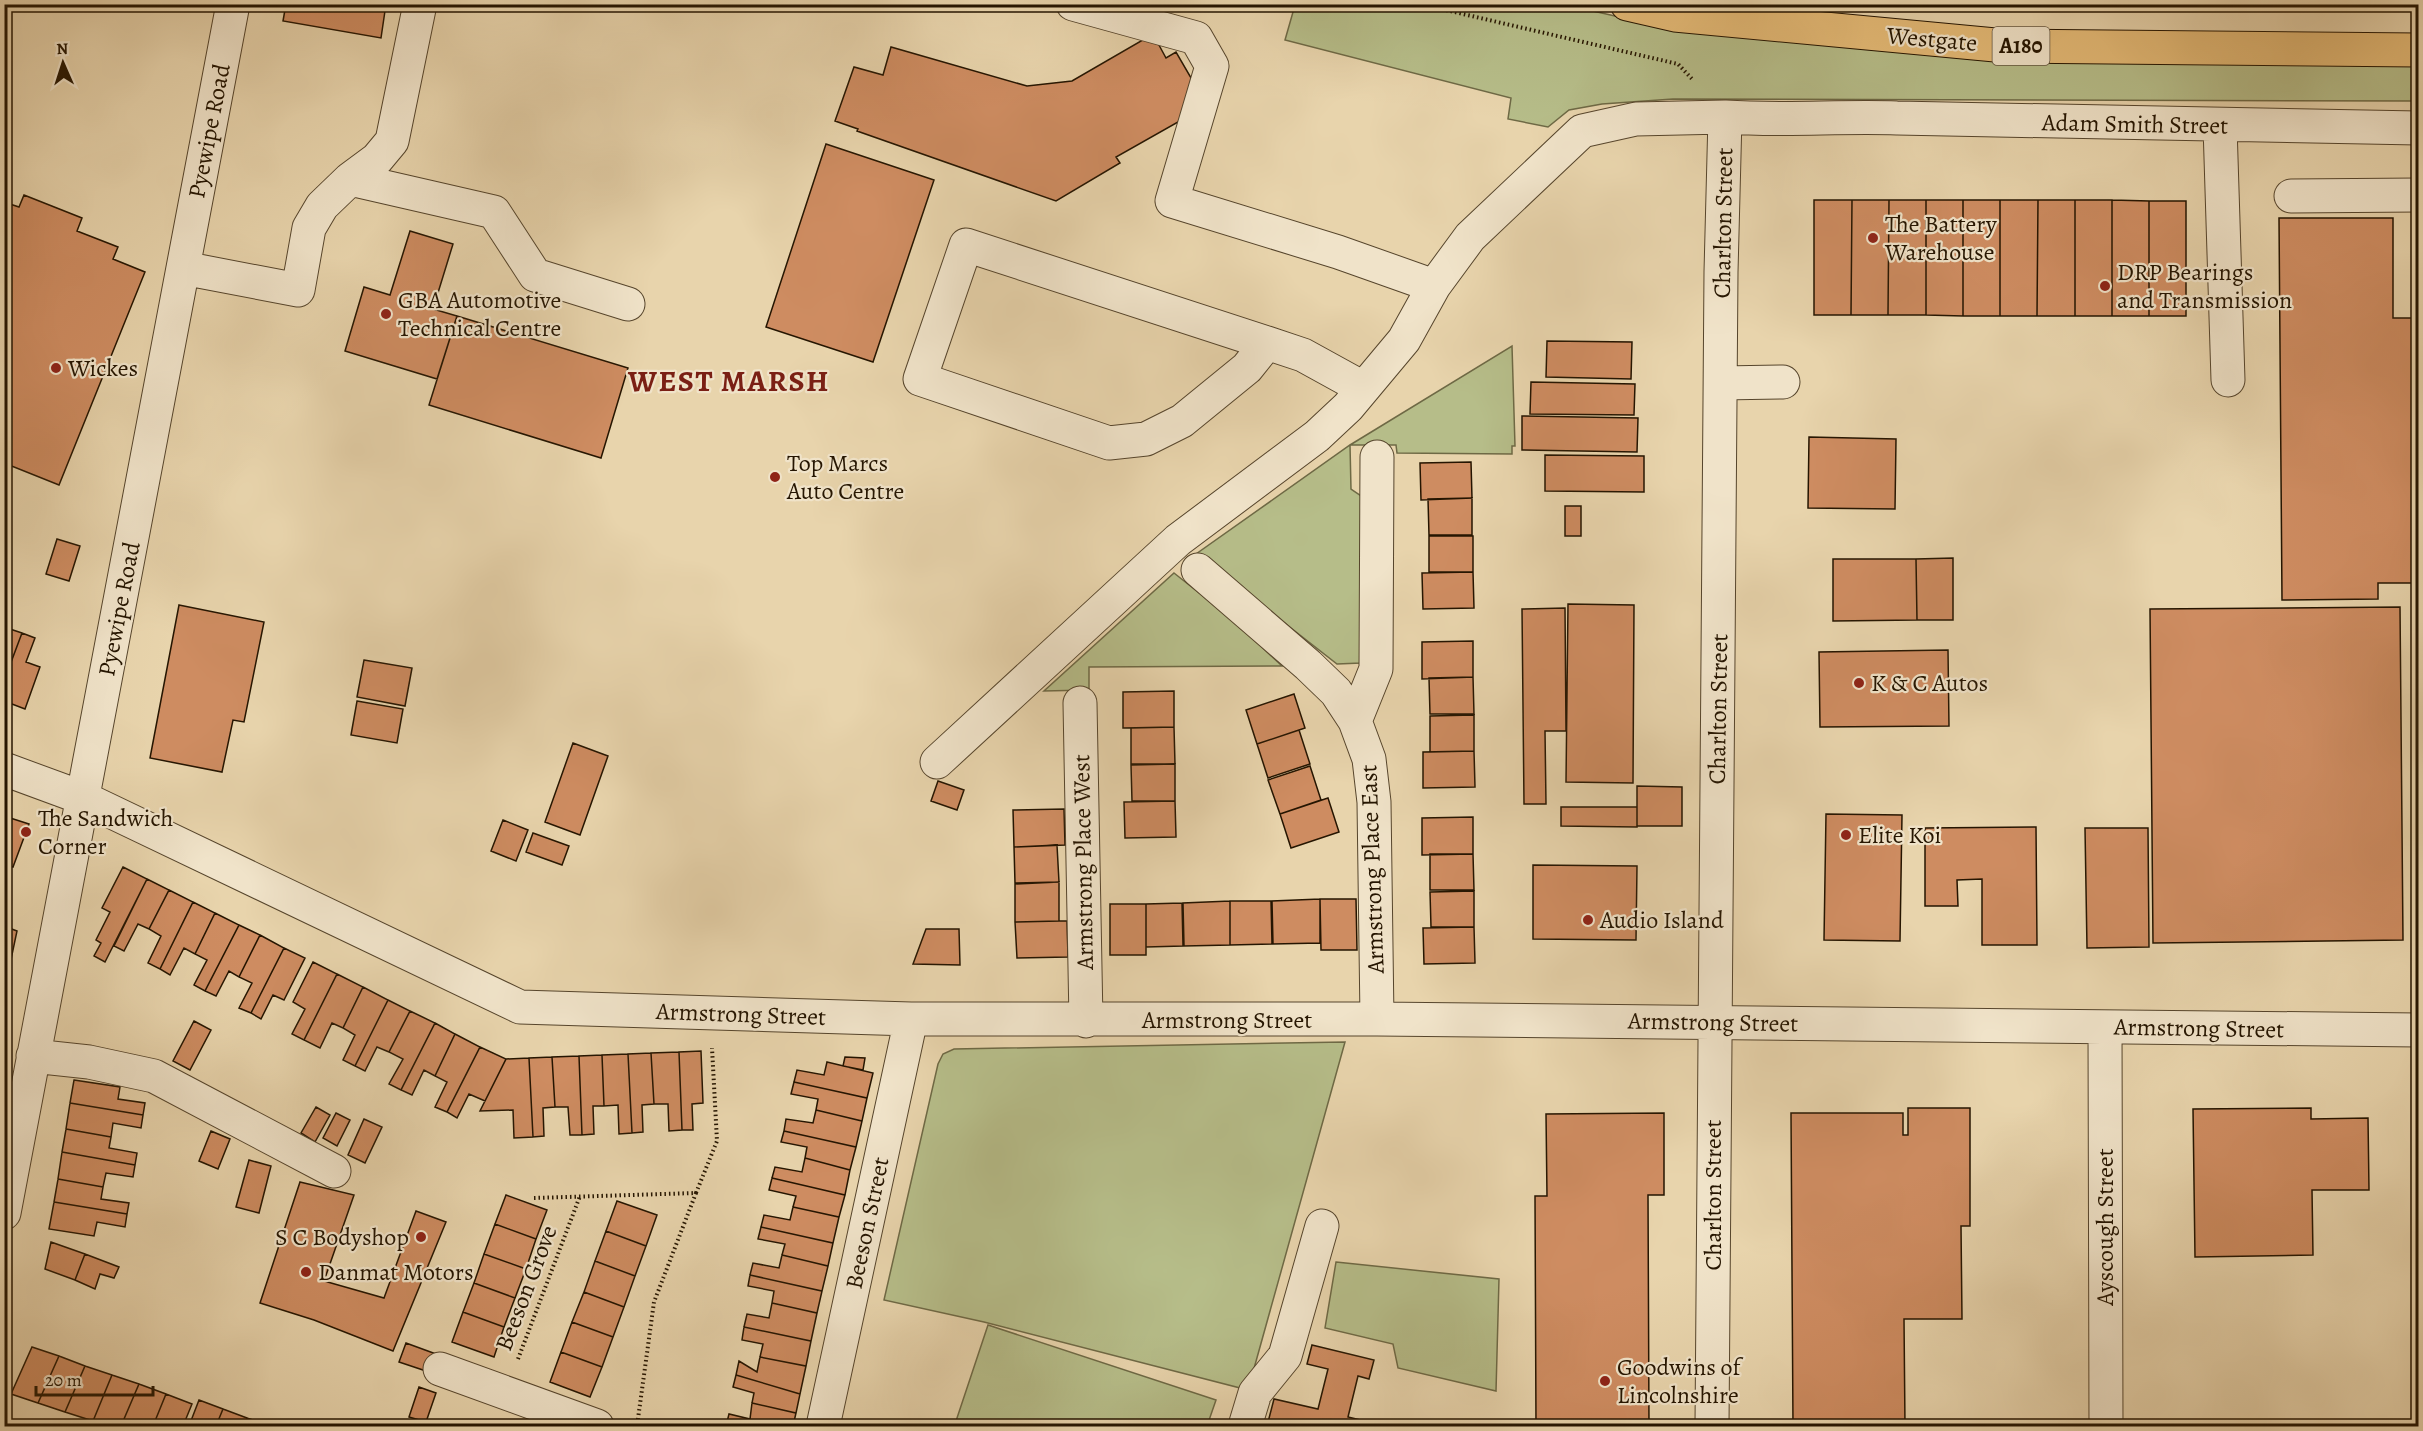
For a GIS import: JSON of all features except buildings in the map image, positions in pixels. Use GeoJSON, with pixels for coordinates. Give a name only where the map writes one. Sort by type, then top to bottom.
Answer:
{"type":"FeatureCollection","features":[{"type":"Feature","properties":{"kind":"highway","name":"Westgate"},"geometry":{"type":"LineString","coordinates":[[1627,4],[1675,15],[2006,46],[2418,50]]}},
{"type":"Feature","properties":{"kind":"street","name":"Pyewipe Road"},"geometry":{"type":"LineString","coordinates":[[4,1213],[12,1127],[33,1056],[233,4]]}},
{"type":"Feature","properties":{"kind":"street"},"geometry":{"type":"LineString","coordinates":[[183,268],[298,290],[309,228],[322,206],[350,179],[377,159],[392,141],[420,4]]}},
{"type":"Feature","properties":{"kind":"street"},"geometry":{"type":"LineString","coordinates":[[1073,4],[1196,38],[1212,66],[1172,201],[1338,252],[1434,286]]}},
{"type":"Feature","properties":{"kind":"street"},"geometry":{"type":"LineString","coordinates":[[937,762],[1178,540],[1317,436],[1348,407],[1404,340],[1434,286],[1470,237],[1582,131],[1609,123],[1636,119],[1725,117]]}},
{"type":"Feature","properties":{"kind":"street","name":"Charlton Street"},"geometry":{"type":"LineString","coordinates":[[1712,1426],[1722,200],[1725,117],[1782,120],[1852,117]]}},
{"type":"Feature","properties":{"kind":"street","name":"Adam Smith Street"},"geometry":{"type":"LineString","coordinates":[[1852,117],[2220,126],[2418,128]]}},
{"type":"Feature","properties":{"kind":"street"},"geometry":{"type":"LineString","coordinates":[[2220,126],[2228,380]]}},
{"type":"Feature","properties":{"kind":"street"},"geometry":{"type":"LineString","coordinates":[[350,179],[494,212],[536,274],[628,304]]}},
{"type":"Feature","properties":{"kind":"street"},"geometry":{"type":"LineString","coordinates":[[2290,196],[2418,195]]}},
{"type":"Feature","properties":{"kind":"street"},"geometry":{"type":"LineString","coordinates":[[1267,343],[1247,368],[1182,421],[1146,439],[1109,443],[921,379],[966,245],[1267,343],[1303,355],[1363,388]]}},
{"type":"Feature","properties":{"kind":"street"},"geometry":{"type":"LineString","coordinates":[[1721,383],[1783,382]]}},
{"type":"Feature","properties":{"kind":"street"},"geometry":{"type":"LineString","coordinates":[[1355,722],[1376,669],[1377,457]]}},
{"type":"Feature","properties":{"kind":"street","name":"Armstrong Place East"},"geometry":{"type":"LineString","coordinates":[[1198,570],[1336,692],[1355,722],[1369,759],[1374,802],[1377,1019]]}},
{"type":"Feature","properties":{"kind":"street","name":"Armstrong Place West"},"geometry":{"type":"LineString","coordinates":[[1080,702],[1086,1021]]}},
{"type":"Feature","properties":{"kind":"street","name":"Armstrong Street"},"geometry":{"type":"LineString","coordinates":[[4,768],[83,798],[520,1007],[911,1019],[1086,1021],[1377,1019],[2418,1030]]}},
{"type":"Feature","properties":{"kind":"street","name":"Beeson Street"},"geometry":{"type":"LineString","coordinates":[[823,1426],[911,1019]]}},
{"type":"Feature","properties":{"kind":"street","name":"Ayscough Street"},"geometry":{"type":"LineString","coordinates":[[2105,1028],[2106,1426]]}},
{"type":"Feature","properties":{"kind":"street"},"geometry":{"type":"LineString","coordinates":[[33,1056],[89,1062],[154,1076],[334,1171]]}},
{"type":"Feature","properties":{"kind":"street"},"geometry":{"type":"LineString","coordinates":[[1245,1426],[1256,1392],[1285,1356],[1322,1226]]}},
{"type":"Feature","properties":{"kind":"street"},"geometry":{"type":"LineString","coordinates":[[440,1369],[597,1426]]}},
{"type":"Feature","properties":{"kind":"path"},"geometry":{"type":"LineString","coordinates":[[1420,4],[1678,64],[1725,117]]}},
{"type":"Feature","properties":{"kind":"path"},"geometry":{"type":"LineString","coordinates":[[637,1426],[654,1302],[717,1141],[710,1013]]}},
{"type":"Feature","properties":{"kind":"path"},"geometry":{"type":"LineString","coordinates":[[534,1198],[696,1193]]}},
{"type":"Feature","properties":{"kind":"path","name":"Beeson Grove"},"geometry":{"type":"LineString","coordinates":[[505,1393],[580,1196]]}},
{"type":"Feature","properties":{"kind":"green space"},"geometry":{"type":"Polygon","coordinates":[[[1562,4],[1659,26],[2418,62],[2418,101],[1673,99],[1602,104],[1569,110],[1548,127],[1508,119],[1511,98],[1285,40],[1295,5],[1562,4]]]}},
{"type":"Feature","properties":{"kind":"green space"},"geometry":{"type":"Polygon","coordinates":[[[1512,346],[1515,446],[1512,446],[1512,454],[1397,453],[1396,445],[1350,445],[1512,346]]]}},
{"type":"Feature","properties":{"kind":"green space"},"geometry":{"type":"Polygon","coordinates":[[[1350,445],[1351,489],[1361,496],[1361,663],[1337,664],[1196,554],[1350,445]]]}},
{"type":"Feature","properties":{"kind":"green space"},"geometry":{"type":"Polygon","coordinates":[[[1174,573],[1232,619],[1282,666],[1089,667],[1089,690],[1044,691],[1174,573]]]}},
{"type":"Feature","properties":{"kind":"green space"},"geometry":{"type":"Polygon","coordinates":[[[1345,1042],[1248,1390],[984,1322],[884,1300],[938,1064],[943,1054],[954,1049],[1345,1042]]]}},
{"type":"Feature","properties":{"kind":"green space"},"geometry":{"type":"Polygon","coordinates":[[[1336,1262],[1499,1279],[1496,1391],[1398,1368],[1393,1344],[1325,1328],[1336,1262]]]}},
{"type":"Feature","properties":{"kind":"green space"},"geometry":{"type":"Polygon","coordinates":[[[988,1325],[1216,1400],[1207,1426],[972,1426],[956,1421],[988,1325]]]}},
{"type":"Feature","properties":{"kind":"place","name":"The Battery Warehouse"},"geometry":{"type":"Point","coordinates":[1873,238]}},
{"type":"Feature","properties":{"kind":"place","name":"DRP Bearings and Transmission"},"geometry":{"type":"Point","coordinates":[2105,286]}},
{"type":"Feature","properties":{"kind":"place","name":"GBA Automotive Technical Centre"},"geometry":{"type":"Point","coordinates":[386,314]}},
{"type":"Feature","properties":{"kind":"place","name":"Wickes"},"geometry":{"type":"Point","coordinates":[56,368]}},
{"type":"Feature","properties":{"kind":"place","name":"Top Marcs Auto Centre"},"geometry":{"type":"Point","coordinates":[775,477]}},
{"type":"Feature","properties":{"kind":"place","name":"K & C Autos"},"geometry":{"type":"Point","coordinates":[1859,683]}},
{"type":"Feature","properties":{"kind":"place","name":"The Sandwich Corner"},"geometry":{"type":"Point","coordinates":[26,832]}},
{"type":"Feature","properties":{"kind":"place","name":"Elite Koi"},"geometry":{"type":"Point","coordinates":[1846,835]}},
{"type":"Feature","properties":{"kind":"place","name":"Audio Island"},"geometry":{"type":"Point","coordinates":[1588,920]}},
{"type":"Feature","properties":{"kind":"place","name":"S C Bodyshop"},"geometry":{"type":"Point","coordinates":[421,1237]}},
{"type":"Feature","properties":{"kind":"place","name":"Danmat Motors"},"geometry":{"type":"Point","coordinates":[306,1272]}},
{"type":"Feature","properties":{"kind":"place","name":"Goodwins of Lincolnshire"},"geometry":{"type":"Point","coordinates":[1605,1381]}},
{"type":"Feature","properties":{"kind":"district","name":"WEST MARSH"},"geometry":{"type":"Point","coordinates":[729,381]}}]}
